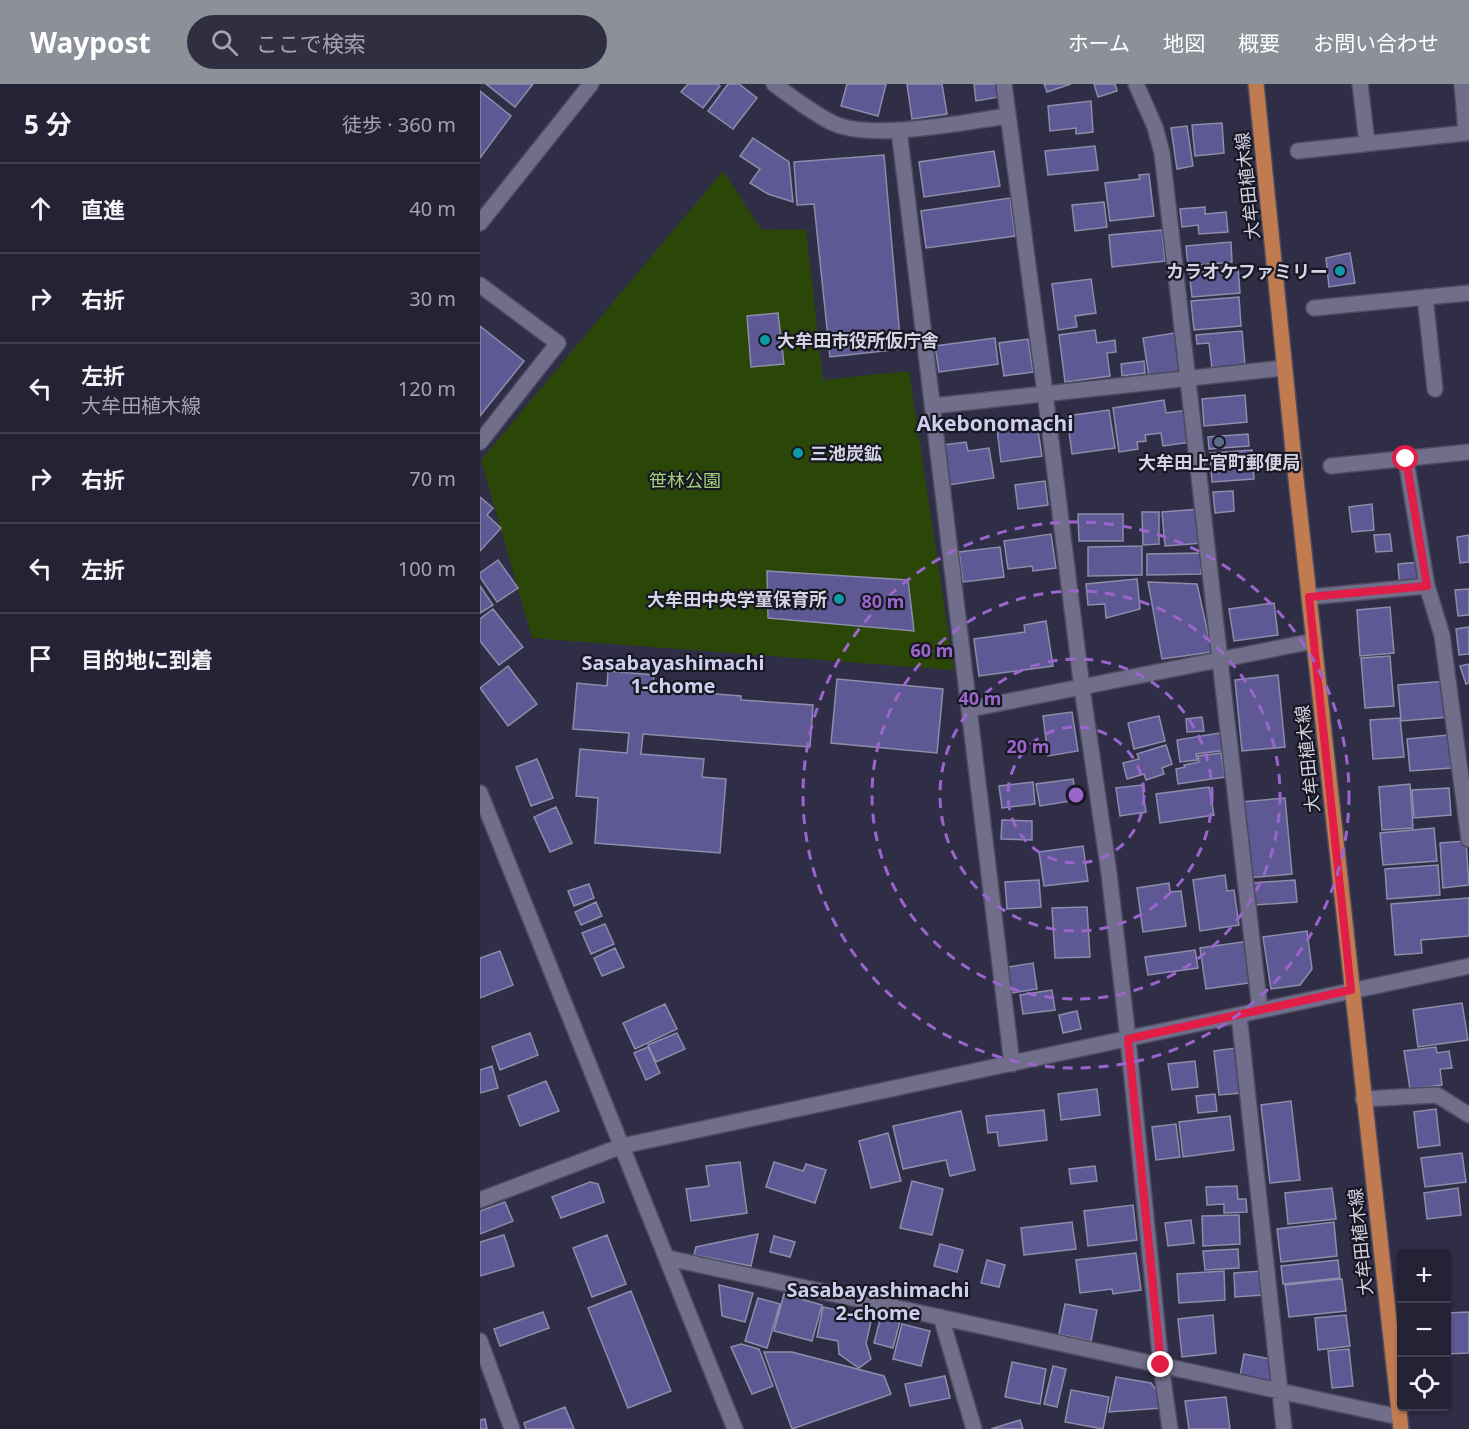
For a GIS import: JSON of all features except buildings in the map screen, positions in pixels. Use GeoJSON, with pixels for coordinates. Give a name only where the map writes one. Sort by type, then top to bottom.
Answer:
{"type":"FeatureCollection","features":[{"type":"Feature","properties":{"kind":"main road","name":"大牟田植木線"},"geometry":{"type":"LineString","coordinates":[[1256,84],[1284,368],[1400,1423]]}},
{"type":"Feature","properties":{"kind":"street"},"geometry":{"type":"LineString","coordinates":[[480,223],[591,84]]}},
{"type":"Feature","properties":{"kind":"street"},"geometry":{"type":"LineString","coordinates":[[774,84],[832,123],[863,131],[899,130],[1008,117]]}},
{"type":"Feature","properties":{"kind":"street"},"geometry":{"type":"LineString","coordinates":[[1004,84],[1108,873],[1128,1039],[1161,1365],[1170,1429]]}},
{"type":"Feature","properties":{"kind":"street"},"geometry":{"type":"LineString","coordinates":[[1136,84],[1155,126],[1162,153],[1260,1010]]}},
{"type":"Feature","properties":{"kind":"street"},"geometry":{"type":"LineString","coordinates":[[1360,84],[1367,144]]}},
{"type":"Feature","properties":{"kind":"street"},"geometry":{"type":"LineString","coordinates":[[1298,152],[1466,133],[1462,84]]}},
{"type":"Feature","properties":{"kind":"street"},"geometry":{"type":"LineString","coordinates":[[899,130],[1012,1064]]}},
{"type":"Feature","properties":{"kind":"street"},"geometry":{"type":"LineString","coordinates":[[480,285],[558,343],[480,442]]}},
{"type":"Feature","properties":{"kind":"street"},"geometry":{"type":"LineString","coordinates":[[1314,308],[1469,293]]}},
{"type":"Feature","properties":{"kind":"street"},"geometry":{"type":"LineString","coordinates":[[1425,297],[1435,389]]}},
{"type":"Feature","properties":{"kind":"street"},"geometry":{"type":"LineString","coordinates":[[933,406],[1284,368]]}},
{"type":"Feature","properties":{"kind":"street"},"geometry":{"type":"LineString","coordinates":[[1331,466],[1469,452]]}},
{"type":"Feature","properties":{"kind":"street"},"geometry":{"type":"LineString","coordinates":[[1406,459],[1427,586],[1442,636],[1469,839]]}},
{"type":"Feature","properties":{"kind":"street"},"geometry":{"type":"LineString","coordinates":[[1309,597],[1427,586]]}},
{"type":"Feature","properties":{"kind":"street"},"geometry":{"type":"LineString","coordinates":[[970,709],[1314,641]]}},
{"type":"Feature","properties":{"kind":"street"},"geometry":{"type":"LineString","coordinates":[[480,793],[735,1429]]}},
{"type":"Feature","properties":{"kind":"street"},"geometry":{"type":"LineString","coordinates":[[480,1200],[622,1146],[1469,966]]}},
{"type":"Feature","properties":{"kind":"street"},"geometry":{"type":"LineString","coordinates":[[1239,1015],[1284,1429]]}},
{"type":"Feature","properties":{"kind":"street"},"geometry":{"type":"LineString","coordinates":[[1364,1099],[1437,1095],[1469,1114]]}},
{"type":"Feature","properties":{"kind":"street"},"geometry":{"type":"LineString","coordinates":[[668,1258],[1280,1391],[1400,1423]]}},
{"type":"Feature","properties":{"kind":"street"},"geometry":{"type":"LineString","coordinates":[[941,1317],[974,1429]]}},
{"type":"Feature","properties":{"kind":"street"},"geometry":{"type":"LineString","coordinates":[[480,1341],[512,1429]]}},
{"type":"Feature","properties":{"kind":"green space","name":"笹林公園"},"geometry":{"type":"Polygon","coordinates":[[[723,171],[761,229],[806,230],[823,380],[909,371],[954,670],[532,638],[481,460],[723,171]]]}},
{"type":"Feature","properties":{"kind":"place","name":"カラオケファミリー"},"geometry":{"type":"Point","coordinates":[1340,271]}},
{"type":"Feature","properties":{"kind":"place","name":"大牟田市役所仮庁舎"},"geometry":{"type":"Point","coordinates":[765,340]}},
{"type":"Feature","properties":{"kind":"place","name":"大牟田上官町郵便局"},"geometry":{"type":"Point","coordinates":[1219,442]}},
{"type":"Feature","properties":{"kind":"place","name":"三池炭鉱"},"geometry":{"type":"Point","coordinates":[798,453]}},
{"type":"Feature","properties":{"kind":"place","name":"大牟田中央学童保育所"},"geometry":{"type":"Point","coordinates":[839,599]}},
{"type":"Feature","properties":{"kind":"district","name":"Akebonomachi"},"geometry":{"type":"Point","coordinates":[995,423]}},
{"type":"Feature","properties":{"kind":"district","name":"Sasabayashimachi 1-chome"},"geometry":{"type":"Point","coordinates":[673,674]}},
{"type":"Feature","properties":{"kind":"district","name":"Sasabayashimachi 2-chome"},"geometry":{"type":"Point","coordinates":[878,1300]}},
{"type":"Feature","properties":{"kind":"route"},"geometry":{"type":"LineString","coordinates":[[1161,1365],[1128,1039],[1351,990],[1309,597],[1427,586],[1406,459]]}}]}
